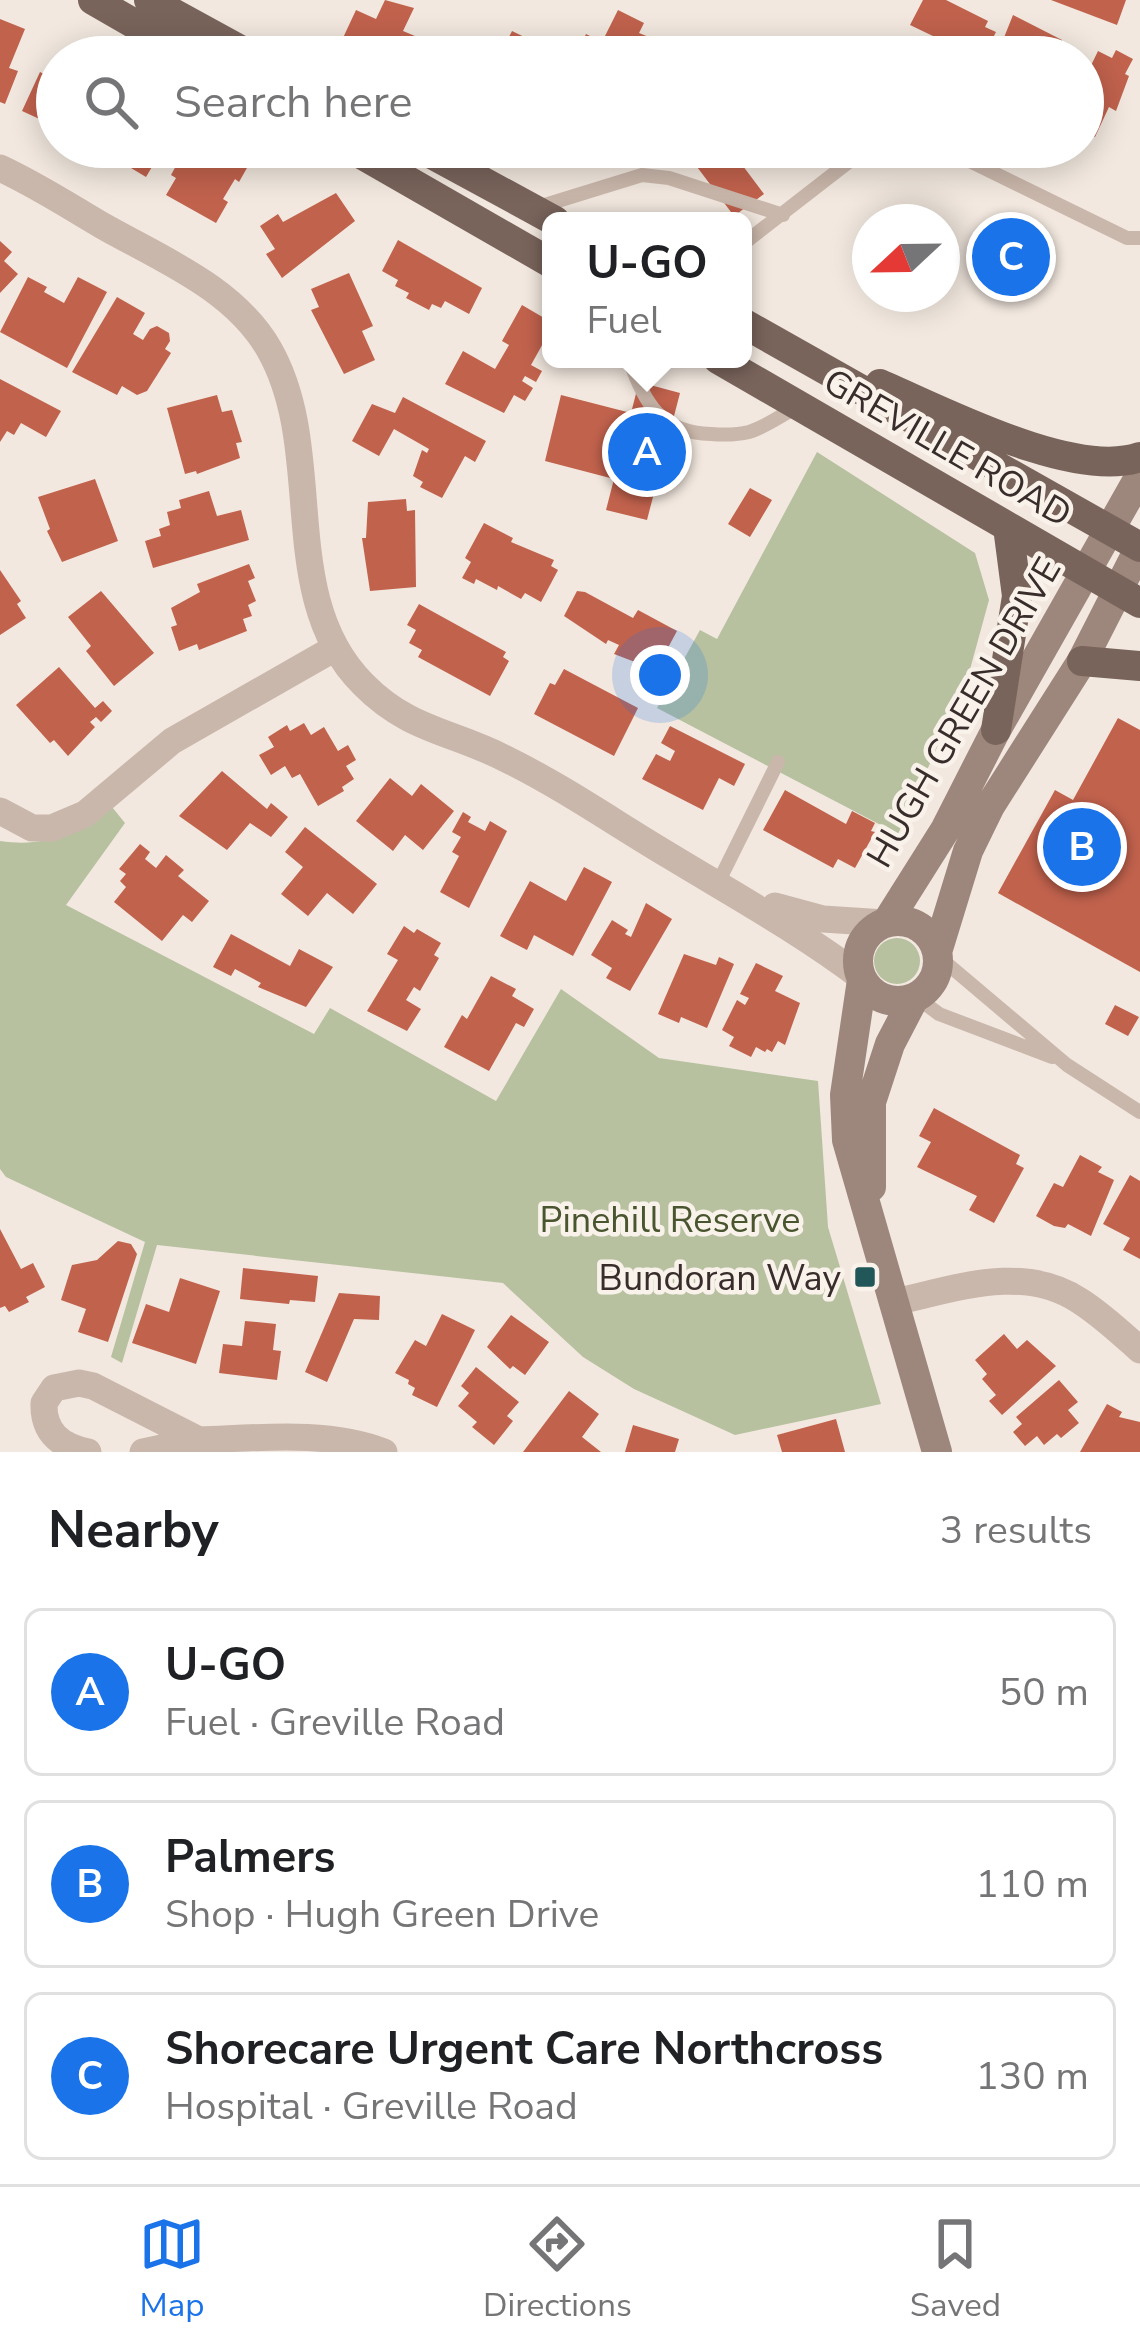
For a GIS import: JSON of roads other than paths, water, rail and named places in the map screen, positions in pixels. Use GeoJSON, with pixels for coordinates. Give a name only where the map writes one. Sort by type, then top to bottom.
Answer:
{"type":"FeatureCollection","features":[{"type":"Feature","properties":{"kind":"main road"},"geometry":{"type":"LineString","coordinates":[[93,0],[156,36]]}},
{"type":"Feature","properties":{"kind":"main road"},"geometry":{"type":"LineString","coordinates":[[148,0],[214,36]]}},
{"type":"Feature","properties":{"kind":"main road"},"geometry":{"type":"LineString","coordinates":[[386,168],[542,258]]}},
{"type":"Feature","properties":{"kind":"main road"},"geometry":{"type":"LineString","coordinates":[[457,168],[542,214]]}},
{"type":"Feature","properties":{"kind":"main road"},"geometry":{"type":"LineString","coordinates":[[756,330],[1038,448],[1099,463],[1122,464],[1140,457]]}},
{"type":"Feature","properties":{"kind":"main road","name":"GREVILLE ROAD"},"geometry":{"type":"LineString","coordinates":[[756,330],[1140,547]]}},
{"type":"Feature","properties":{"kind":"main road","name":"GREVILLE ROAD"},"geometry":{"type":"LineString","coordinates":[[734,368],[1129,596]]}},
{"type":"Feature","properties":{"kind":"main road","name":"HUGH GREEN DRIVE"},"geometry":{"type":"LineString","coordinates":[[886,922],[945,830],[1140,476]]}},
{"type":"Feature","properties":{"kind":"main road"},"geometry":{"type":"LineString","coordinates":[[996,730],[1017,596],[1008,527]]}},
{"type":"Feature","properties":{"kind":"main road","name":"HUGH GREEN DRIVE"},"geometry":{"type":"LineString","coordinates":[[937,954],[968,851],[990,806],[1129,596],[1140,547]]}},
{"type":"Feature","properties":{"kind":"main road"},"geometry":{"type":"LineString","coordinates":[[1082,662],[1140,666]]}},
{"type":"Feature","properties":{"kind":"main road"},"geometry":{"type":"LineString","coordinates":[[870,1214],[871,1102],[890,1044],[915,998],[933,980],[937,954],[922,928],[901,921],[886,922],[863,942],[858,956],[862,979],[846,1119],[851,1161],[938,1452]]}},
{"type":"Feature","properties":{"kind":"main road"},"geometry":{"type":"LineString","coordinates":[[862,979],[888,1000],[915,998]]}},
{"type":"Feature","properties":{"kind":"street"},"geometry":{"type":"LineString","coordinates":[[0,168],[209,286],[258,332],[278,368],[294,417],[314,584],[325,630],[372,694],[406,719],[506,758],[806,936],[862,979]]}},
{"type":"Feature","properties":{"kind":"street"},"geometry":{"type":"LineString","coordinates":[[0,811],[32,828],[52,828],[85,814],[172,741],[334,648]]}},
{"type":"Feature","properties":{"kind":"street"},"geometry":{"type":"LineString","coordinates":[[727,891],[823,919],[886,922]]}},
{"type":"Feature","properties":{"kind":"street"},"geometry":{"type":"LineString","coordinates":[[894,1302],[980,1282],[1042,1284],[1078,1299],[1140,1349]]}},
{"type":"Feature","properties":{"kind":"street"},"geometry":{"type":"LineString","coordinates":[[88,1452],[65,1445],[50,1432],[44,1403],[54,1388],[79,1383],[93,1386],[199,1440]]}},
{"type":"Feature","properties":{"kind":"street"},"geometry":{"type":"LineString","coordinates":[[143,1452],[199,1440],[294,1437],[366,1445],[384,1452]]}},
{"type":"Feature","properties":{"kind":"lane"},"geometry":{"type":"LineString","coordinates":[[752,237],[842,168]]}},
{"type":"Feature","properties":{"kind":"lane"},"geometry":{"type":"LineString","coordinates":[[984,168],[1127,238],[1140,238]]}},
{"type":"Feature","properties":{"kind":"lane"},"geometry":{"type":"LineString","coordinates":[[551,212],[642,175],[669,178],[783,215]]}},
{"type":"Feature","properties":{"kind":"lane"},"geometry":{"type":"LineString","coordinates":[[632,368],[655,415],[676,429],[700,434],[749,432],[799,406]]}},
{"type":"Feature","properties":{"kind":"lane"},"geometry":{"type":"LineString","coordinates":[[727,891],[778,762]]}},
{"type":"Feature","properties":{"kind":"lane"},"geometry":{"type":"LineString","coordinates":[[937,954],[1067,1064],[1140,1112]]}},
{"type":"Feature","properties":{"kind":"lane"},"geometry":{"type":"LineString","coordinates":[[915,998],[939,1014],[1067,1064]]}},
{"type":"Feature","properties":{"kind":"place","name":"Shorecare Urgent Care Northcross"},"geometry":{"type":"Point","coordinates":[1011,257]}},
{"type":"Feature","properties":{"kind":"place","name":"U-GO"},"geometry":{"type":"Point","coordinates":[647,452]}},
{"type":"Feature","properties":{"kind":"place","name":"Palmers"},"geometry":{"type":"Point","coordinates":[1082,847]}},
{"type":"Feature","properties":{"kind":"place","name":"Bundoran Way"},"geometry":{"type":"Point","coordinates":[865,1277]}},
{"type":"Feature","properties":{"kind":"park label","name":"Pinehill Reserve"},"geometry":{"type":"Point","coordinates":[670,1219]}}]}
